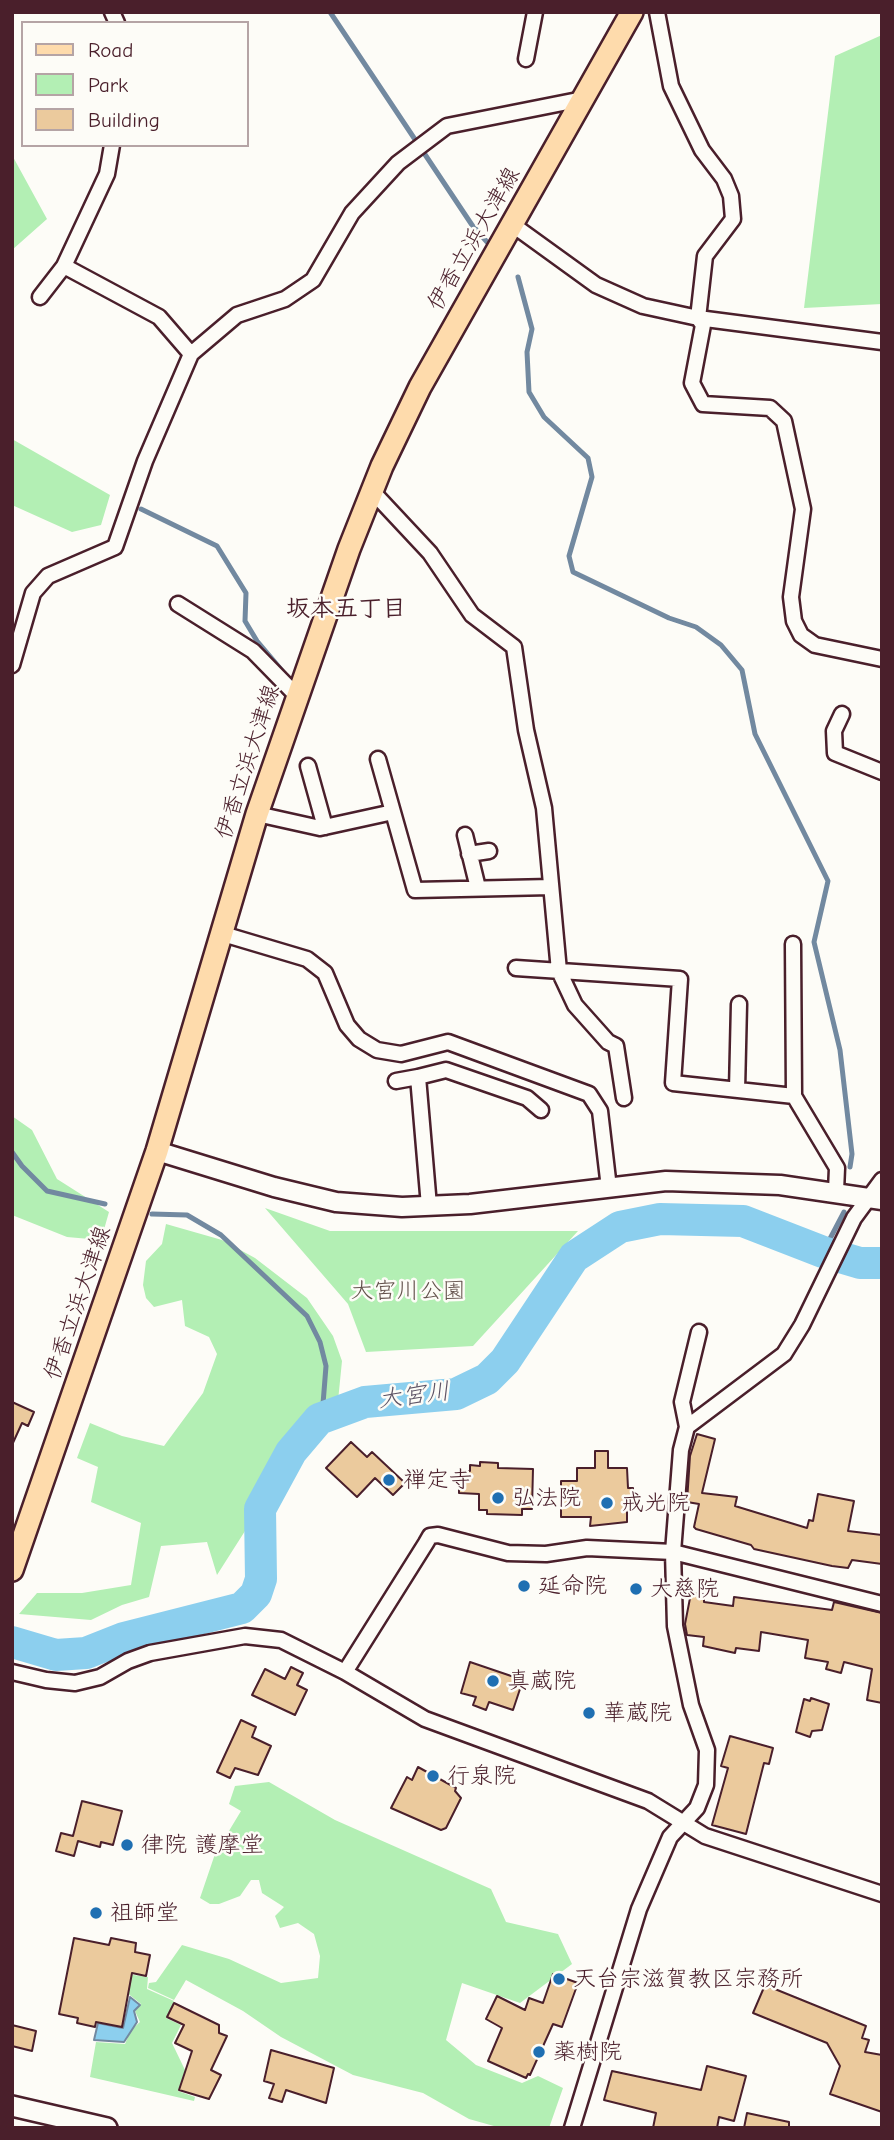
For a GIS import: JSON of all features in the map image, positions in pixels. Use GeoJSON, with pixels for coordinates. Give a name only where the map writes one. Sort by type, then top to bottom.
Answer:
{"type":"FeatureCollection","features":[{"type":"Feature","properties":{"kind":"main road","name":"伊香立浜大津線"},"geometry":{"type":"LineString","coordinates":[[12,1570],[157,1152],[257,814],[296,695],[372,491],[420,387],[632,12]]}},
{"type":"Feature","properties":{"kind":"main road"},"geometry":{"type":"LineString","coordinates":[[12,2106],[107,2128]]}},
{"type":"Feature","properties":{"kind":"street"},"geometry":{"type":"LineString","coordinates":[[526,59],[535,12]]}},
{"type":"Feature","properties":{"kind":"street"},"geometry":{"type":"LineString","coordinates":[[657,12],[671,86],[702,150],[715,164],[731,196],[733,219],[705,256],[698,318],[703,325],[692,383],[703,404],[770,408],[784,421],[803,509],[790,597],[794,621],[801,635],[815,645],[882,659]]}},
{"type":"Feature","properties":{"kind":"street"},"geometry":{"type":"LineString","coordinates":[[12,665],[23,618],[33,593],[48,576],[115,547],[145,461],[191,354],[237,315],[285,299],[313,280],[352,212],[398,163],[447,126],[583,99]]}},
{"type":"Feature","properties":{"kind":"street"},"geometry":{"type":"LineString","coordinates":[[40,297],[64,266],[107,174],[112,147]]}},
{"type":"Feature","properties":{"kind":"street"},"geometry":{"type":"LineString","coordinates":[[513,225],[596,285],[642,306],[698,318],[882,342]]}},
{"type":"Feature","properties":{"kind":"street"},"geometry":{"type":"LineString","coordinates":[[64,266],[159,317],[191,354]]}},
{"type":"Feature","properties":{"kind":"street"},"geometry":{"type":"LineString","coordinates":[[372,491],[430,553],[472,615],[514,647],[526,730],[544,808],[559,971],[575,1005],[608,1042],[616,1046],[624,1098]]}},
{"type":"Feature","properties":{"kind":"street"},"geometry":{"type":"LineString","coordinates":[[178,604],[253,651],[296,695]]}},
{"type":"Feature","properties":{"kind":"street"},"geometry":{"type":"LineString","coordinates":[[842,714],[834,731],[835,753],[882,772]]}},
{"type":"Feature","properties":{"kind":"street"},"geometry":{"type":"LineString","coordinates":[[378,759],[415,890],[551,887]]}},
{"type":"Feature","properties":{"kind":"street"},"geometry":{"type":"LineString","coordinates":[[308,766],[325,827]]}},
{"type":"Feature","properties":{"kind":"street"},"geometry":{"type":"LineString","coordinates":[[257,814],[325,827],[393,812]]}},
{"type":"Feature","properties":{"kind":"street"},"geometry":{"type":"LineString","coordinates":[[465,835],[478,888]]}},
{"type":"Feature","properties":{"kind":"street"},"geometry":{"type":"LineString","coordinates":[[469,854],[489,851]]}},
{"type":"Feature","properties":{"kind":"street"},"geometry":{"type":"LineString","coordinates":[[222,934],[307,959],[326,973],[346,1025],[359,1039],[377,1050],[401,1054],[448,1042],[589,1094],[600,1111],[609,1188]]}},
{"type":"Feature","properties":{"kind":"street"},"geometry":{"type":"LineString","coordinates":[[793,944],[794,1096],[837,1168],[836,1191]]}},
{"type":"Feature","properties":{"kind":"street"},"geometry":{"type":"LineString","coordinates":[[516,968],[680,978],[673,1083],[794,1096]]}},
{"type":"Feature","properties":{"kind":"street"},"geometry":{"type":"LineString","coordinates":[[737,1090],[739,1004]]}},
{"type":"Feature","properties":{"kind":"street"},"geometry":{"type":"LineString","coordinates":[[396,1081],[446,1070],[527,1098],[541,1110]]}},
{"type":"Feature","properties":{"kind":"street"},"geometry":{"type":"LineString","coordinates":[[418,1077],[429,1206]]}},
{"type":"Feature","properties":{"kind":"street"},"geometry":{"type":"LineString","coordinates":[[157,1152],[274,1187],[336,1202],[429,1206],[666,1181],[722,1181],[836,1191],[876,1199]]}},
{"type":"Feature","properties":{"kind":"street"},"geometry":{"type":"LineString","coordinates":[[687,1427],[784,1354],[802,1325],[855,1218],[876,1199],[882,1180]]}},
{"type":"Feature","properties":{"kind":"street"},"geometry":{"type":"LineString","coordinates":[[572,2128],[639,1909],[670,1837],[697,1808],[706,1785],[707,1750],[691,1705],[675,1626],[673,1552],[681,1450],[687,1427],[682,1402],[699,1332]]}},
{"type":"Feature","properties":{"kind":"street"},"geometry":{"type":"LineString","coordinates":[[345,1672],[430,1536],[475,1543],[508,1553],[546,1554],[587,1548],[673,1552],[882,1604]]}},
{"type":"Feature","properties":{"kind":"street"},"geometry":{"type":"LineString","coordinates":[[12,1672],[75,1683],[100,1677],[128,1661],[150,1653],[245,1636],[281,1640],[345,1672],[425,1719],[648,1801],[705,1836],[882,1894]]}},
{"type":"Feature","properties":{"kind":"green space"},"geometry":{"type":"Polygon","coordinates":[[[882,35],[882,304],[804,308],[835,56],[882,35]]]}},
{"type":"Feature","properties":{"kind":"green space"},"geometry":{"type":"Polygon","coordinates":[[[12,155],[47,219],[12,250],[12,155]]]}},
{"type":"Feature","properties":{"kind":"green space"},"geometry":{"type":"Polygon","coordinates":[[[12,439],[110,495],[101,525],[72,532],[12,505],[12,439]]]}},
{"type":"Feature","properties":{"kind":"green space"},"geometry":{"type":"Polygon","coordinates":[[[12,1116],[32,1130],[57,1179],[109,1212],[101,1240],[67,1237],[12,1215],[12,1116]]]}},
{"type":"Feature","properties":{"kind":"green space","name":"大宮川公園"},"geometry":{"type":"Polygon","coordinates":[[[265,1208],[330,1231],[578,1231],[473,1346],[366,1352],[348,1304],[265,1208]]]}},
{"type":"Feature","properties":{"kind":"green space"},"geometry":{"type":"Polygon","coordinates":[[[166,1224],[222,1240],[255,1258],[307,1298],[333,1336],[342,1361],[338,1401],[315,1411],[286,1446],[245,1531],[217,1575],[207,1542],[161,1546],[149,1597],[122,1605],[91,1620],[19,1614],[37,1593],[82,1593],[131,1585],[141,1523],[91,1502],[98,1467],[77,1458],[90,1423],[122,1436],[164,1446],[203,1393],[217,1354],[209,1337],[185,1326],[182,1300],[154,1307],[146,1298],[143,1285],[146,1261],[162,1244],[166,1224]]]}},
{"type":"Feature","properties":{"kind":"green space"},"geometry":{"type":"Polygon","coordinates":[[[269,1782],[335,1820],[491,1889],[506,1922],[558,1934],[572,1964],[520,2003],[462,1983],[446,2040],[476,2065],[522,2083],[538,2076],[563,2088],[549,2128],[501,2128],[469,2119],[423,2093],[353,2075],[281,2037],[243,2011],[186,1980],[174,2000],[148,1988],[149,1983],[156,1982],[182,1945],[229,1959],[281,1983],[318,1978],[320,1956],[314,1934],[298,1923],[280,1928],[275,1916],[284,1907],[262,1893],[259,1880],[251,1880],[240,1896],[219,1904],[210,1904],[200,1898],[215,1854],[241,1811],[229,1804],[235,1786],[269,1782]]]}},
{"type":"Feature","properties":{"kind":"green space"},"geometry":{"type":"Polygon","coordinates":[[[126,1974],[148,1977],[147,1989],[174,2001],[166,2018],[181,2025],[172,2043],[185,2070],[178,2091],[195,2097],[194,2101],[90,2077],[96,2042],[125,2044],[131,2030],[140,2022],[135,2011],[141,2004],[126,1992],[126,1974]]]}},
{"type":"Feature","properties":{"kind":"water"},"geometry":{"type":"Polygon","coordinates":[[[130,1997],[140,2005],[134,2011],[137,2022],[124,2042],[94,2040],[98,2023],[123,2028],[130,1997]]]}},
{"type":"Feature","properties":{"kind":"building"},"geometry":{"type":"Polygon","coordinates":[[[12,1402],[34,1412],[28,1426],[22,1423],[12,1445],[12,1402]]]}},
{"type":"Feature","properties":{"kind":"building"},"geometry":{"type":"Polygon","coordinates":[[[697,1434],[715,1439],[702,1493],[737,1497],[735,1506],[807,1528],[809,1520],[813,1521],[818,1494],[854,1501],[848,1531],[882,1535],[882,1564],[852,1560],[848,1568],[832,1566],[754,1549],[751,1545],[696,1529],[694,1527],[699,1504],[687,1502],[690,1456],[697,1434]]]}},
{"type":"Feature","properties":{"kind":"building"},"geometry":{"type":"Polygon","coordinates":[[[351,1442],[367,1457],[372,1452],[405,1483],[393,1495],[375,1478],[357,1497],[326,1468],[351,1442]]]}},
{"type":"Feature","properties":{"kind":"building"},"geometry":{"type":"Polygon","coordinates":[[[595,1451],[608,1451],[608,1468],[627,1468],[628,1488],[633,1488],[633,1503],[627,1503],[627,1522],[590,1526],[591,1517],[561,1517],[561,1481],[577,1481],[577,1468],[595,1468],[595,1451]]]}},
{"type":"Feature","properties":{"kind":"building"},"geometry":{"type":"Polygon","coordinates":[[[480,1462],[498,1463],[498,1468],[533,1469],[532,1509],[522,1509],[522,1515],[487,1514],[487,1510],[479,1510],[479,1494],[459,1493],[459,1471],[470,1471],[470,1465],[480,1466],[480,1462]]]}},
{"type":"Feature","properties":{"kind":"building"},"geometry":{"type":"Polygon","coordinates":[[[691,1593],[704,1594],[704,1602],[733,1606],[734,1597],[832,1610],[834,1602],[882,1613],[882,1703],[867,1700],[872,1669],[844,1662],[841,1673],[826,1669],[828,1662],[805,1658],[808,1640],[761,1632],[759,1651],[736,1648],[735,1653],[703,1646],[704,1637],[687,1635],[685,1624],[691,1593]]]}},
{"type":"Feature","properties":{"kind":"building"},"geometry":{"type":"Polygon","coordinates":[[[470,1662],[523,1680],[513,1710],[489,1702],[486,1710],[473,1705],[476,1697],[461,1693],[470,1662]]]}},
{"type":"Feature","properties":{"kind":"building"},"geometry":{"type":"Polygon","coordinates":[[[291,1667],[303,1673],[297,1685],[307,1690],[295,1715],[252,1695],[265,1669],[285,1679],[291,1667]]]}},
{"type":"Feature","properties":{"kind":"building"},"geometry":{"type":"Polygon","coordinates":[[[811,1698],[829,1704],[822,1730],[812,1731],[810,1737],[796,1732],[804,1699],[810,1701],[811,1698]]]}},
{"type":"Feature","properties":{"kind":"building"},"geometry":{"type":"Polygon","coordinates":[[[241,1720],[256,1727],[252,1737],[271,1746],[258,1775],[235,1768],[230,1778],[217,1772],[241,1720]]]}},
{"type":"Feature","properties":{"kind":"building"},"geometry":{"type":"Polygon","coordinates":[[[730,1736],[773,1748],[769,1764],[764,1763],[746,1834],[712,1825],[728,1768],[721,1766],[730,1736]]]}},
{"type":"Feature","properties":{"kind":"building"},"geometry":{"type":"Polygon","coordinates":[[[418,1767],[456,1788],[455,1791],[461,1798],[446,1828],[441,1830],[391,1808],[407,1777],[412,1780],[418,1767]]]}},
{"type":"Feature","properties":{"kind":"building"},"geometry":{"type":"Polygon","coordinates":[[[82,1801],[122,1811],[113,1845],[101,1842],[100,1847],[78,1841],[74,1856],[56,1851],[61,1833],[73,1836],[82,1801]]]}},
{"type":"Feature","properties":{"kind":"building"},"geometry":{"type":"Polygon","coordinates":[[[74,1938],[109,1945],[111,1938],[136,1943],[135,1952],[150,1955],[146,1976],[132,1973],[122,2027],[96,2022],[95,2027],[77,2023],[78,2018],[59,2014],[74,1938]]]}},
{"type":"Feature","properties":{"kind":"building"},"geometry":{"type":"Polygon","coordinates":[[[553,1974],[578,1983],[562,2027],[553,2024],[530,2075],[526,2078],[488,2061],[502,2028],[486,2019],[497,1996],[525,2010],[529,1998],[543,2003],[553,1974]]]}},
{"type":"Feature","properties":{"kind":"building"},"geometry":{"type":"Polygon","coordinates":[[[765,1985],[866,2026],[862,2038],[869,2040],[865,2052],[882,2055],[882,2112],[830,2094],[840,2066],[827,2043],[753,2013],[765,1985]]]}},
{"type":"Feature","properties":{"kind":"building"},"geometry":{"type":"Polygon","coordinates":[[[174,2003],[219,2025],[219,2033],[227,2036],[211,2070],[221,2075],[209,2099],[179,2090],[192,2051],[175,2043],[184,2025],[167,2017],[174,2003]]]}},
{"type":"Feature","properties":{"kind":"building"},"geometry":{"type":"Polygon","coordinates":[[[12,2025],[36,2031],[32,2051],[12,2046],[12,2025]]]}},
{"type":"Feature","properties":{"kind":"building"},"geometry":{"type":"Polygon","coordinates":[[[271,2050],[334,2068],[326,2103],[286,2090],[282,2102],[269,2098],[274,2084],[264,2081],[271,2050]]]}},
{"type":"Feature","properties":{"kind":"building"},"geometry":{"type":"Polygon","coordinates":[[[707,2066],[746,2076],[734,2121],[719,2117],[717,2128],[653,2128],[656,2113],[604,2100],[612,2071],[701,2090],[707,2066]]]}},
{"type":"Feature","properties":{"kind":"building"},"geometry":{"type":"Polygon","coordinates":[[[747,2113],[789,2122],[789,2128],[744,2128],[747,2113]]]}},
{"type":"Feature","properties":{"kind":"waterway"},"geometry":{"type":"LineString","coordinates":[[330,12],[472,225],[487,242]]}},
{"type":"Feature","properties":{"kind":"waterway"},"geometry":{"type":"LineString","coordinates":[[518,277],[532,329],[527,352],[529,392],[544,417],[588,458],[592,477],[569,556],[573,572],[669,618],[696,627],[721,645],[742,670],[755,734],[828,881],[814,942],[840,1050],[852,1154],[850,1167]]}},
{"type":"Feature","properties":{"kind":"waterway"},"geometry":{"type":"LineString","coordinates":[[141,509],[217,546],[246,593],[245,621],[257,641],[285,674]]}},
{"type":"Feature","properties":{"kind":"waterway"},"geometry":{"type":"LineString","coordinates":[[12,1152],[47,1191],[105,1204]]}},
{"type":"Feature","properties":{"kind":"waterway"},"geometry":{"type":"LineString","coordinates":[[823,1252],[844,1212]]}},
{"type":"Feature","properties":{"kind":"waterway"},"geometry":{"type":"LineString","coordinates":[[152,1214],[187,1215],[221,1235],[307,1316],[320,1342],[326,1366],[323,1404],[326,1416]]}},
{"type":"Feature","properties":{"kind":"waterway","name":"大宮川"},"geometry":{"type":"LineString","coordinates":[[12,1642],[56,1655],[86,1653],[124,1638],[242,1608],[256,1594],[261,1579],[260,1509],[291,1452],[319,1419],[365,1402],[456,1394],[487,1379],[505,1361],[574,1257],[620,1227],[660,1219],[743,1221],[823,1252],[860,1263],[882,1263]]}},
{"type":"Feature","properties":{"kind":"place","name":"禅定寺"},"geometry":{"type":"Point","coordinates":[389,1480]}},
{"type":"Feature","properties":{"kind":"place","name":"弘法院"},"geometry":{"type":"Point","coordinates":[498,1498]}},
{"type":"Feature","properties":{"kind":"place","name":"戒光院"},"geometry":{"type":"Point","coordinates":[607,1503]}},
{"type":"Feature","properties":{"kind":"place","name":"延命院"},"geometry":{"type":"Point","coordinates":[524,1586]}},
{"type":"Feature","properties":{"kind":"place","name":"大慈院"},"geometry":{"type":"Point","coordinates":[636,1589]}},
{"type":"Feature","properties":{"kind":"place","name":"真蔵院"},"geometry":{"type":"Point","coordinates":[493,1681]}},
{"type":"Feature","properties":{"kind":"place","name":"華蔵院"},"geometry":{"type":"Point","coordinates":[589,1713]}},
{"type":"Feature","properties":{"kind":"place","name":"行泉院"},"geometry":{"type":"Point","coordinates":[433,1776]}},
{"type":"Feature","properties":{"kind":"place","name":"律院 護摩堂"},"geometry":{"type":"Point","coordinates":[127,1845]}},
{"type":"Feature","properties":{"kind":"place","name":"祖師堂"},"geometry":{"type":"Point","coordinates":[96,1913]}},
{"type":"Feature","properties":{"kind":"place","name":"天台宗滋賀教区宗務所"},"geometry":{"type":"Point","coordinates":[559,1979]}},
{"type":"Feature","properties":{"kind":"place","name":"薬樹院"},"geometry":{"type":"Point","coordinates":[539,2052]}},
{"type":"Feature","properties":{"kind":"district","name":"坂本五丁目"},"geometry":{"type":"Point","coordinates":[346,609]}}]}
